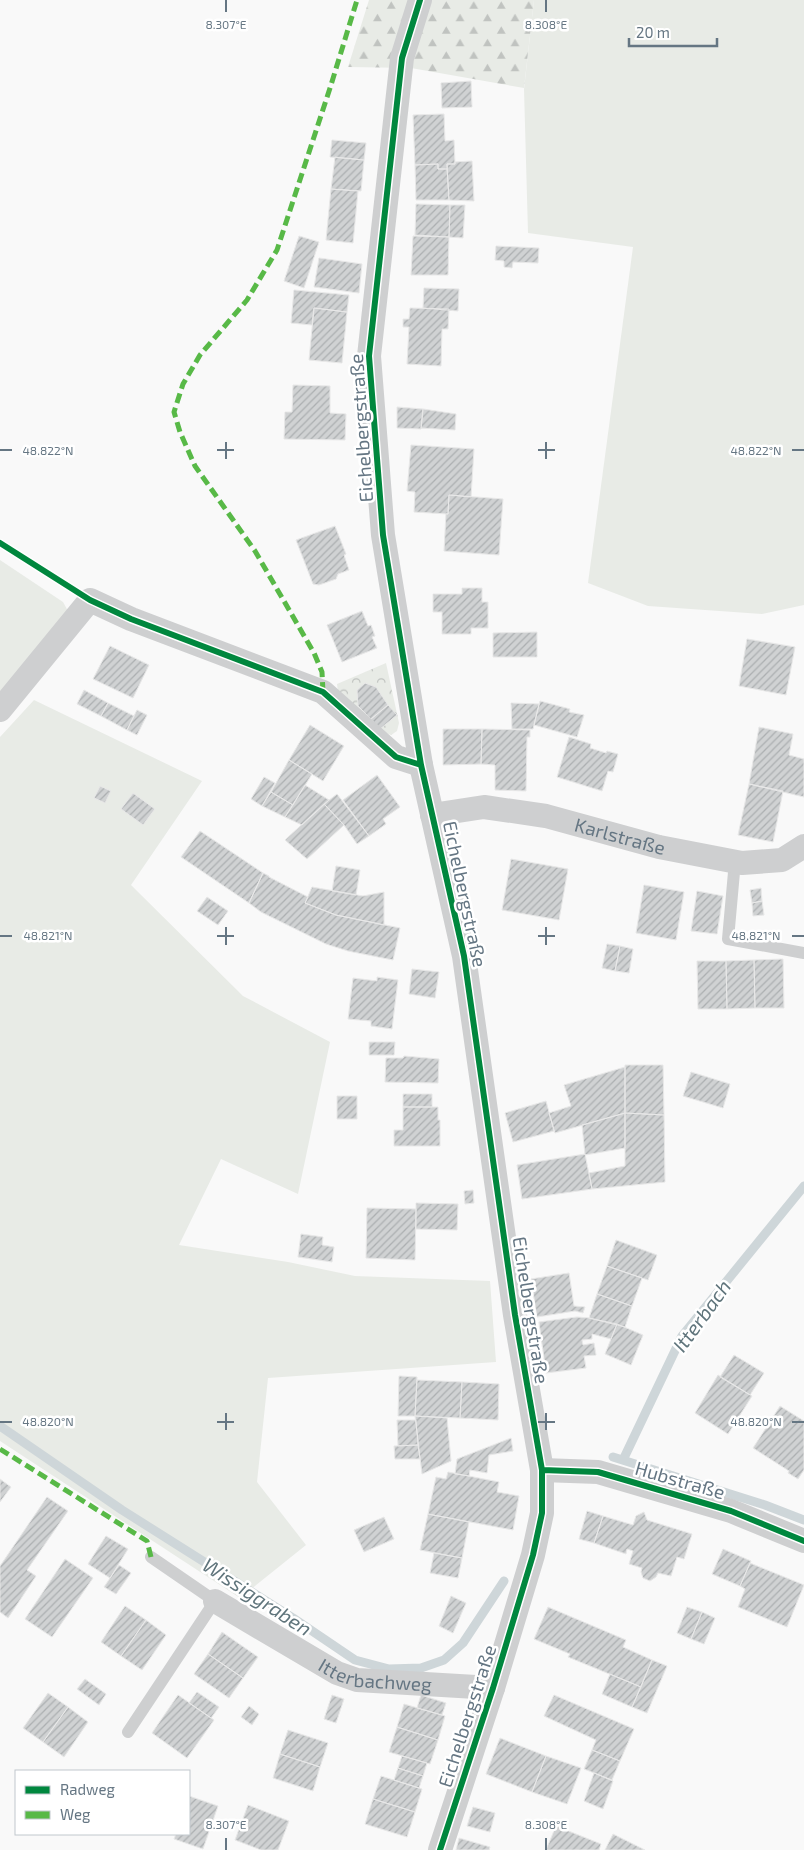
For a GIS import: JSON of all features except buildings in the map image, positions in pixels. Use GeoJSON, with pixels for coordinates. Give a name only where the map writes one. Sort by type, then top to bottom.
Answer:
{"type":"FeatureCollection","features":[{"type":"Feature","properties":{"kind":"street","name":"Eichelbergstraße"},"geometry":{"type":"LineString","coordinates":[[420,0],[402,58],[369,356],[383,535],[421,765],[464,956],[515,1315],[542,1470],[542,1513],[533,1555],[493,1688],[440,1850]]}},
{"type":"Feature","properties":{"kind":"street"},"geometry":{"type":"LineString","coordinates":[[0,710],[90,600],[131,619],[324,692],[396,757],[421,765]]}},
{"type":"Feature","properties":{"kind":"street","name":"Karlstraße"},"geometry":{"type":"LineString","coordinates":[[432,814],[484,807],[546,816],[658,847],[742,863],[782,860],[804,846]]}},
{"type":"Feature","properties":{"kind":"street","name":"Hubstraße"},"geometry":{"type":"LineString","coordinates":[[542,1470],[598,1472],[731,1511],[804,1541]]}},
{"type":"Feature","properties":{"kind":"street","name":"Itterbachweg"},"geometry":{"type":"LineString","coordinates":[[215,1601],[337,1673],[357,1680],[493,1688]]}},
{"type":"Feature","properties":{"kind":"lane"},"geometry":{"type":"LineString","coordinates":[[734,861],[728,939],[804,953]]}},
{"type":"Feature","properties":{"kind":"lane","name":"Itterbachweg"},"geometry":{"type":"LineString","coordinates":[[151,1556],[215,1601]]}},
{"type":"Feature","properties":{"kind":"lane"},"geometry":{"type":"LineString","coordinates":[[128,1732],[215,1601]]}},
{"type":"Feature","properties":{"kind":"green space"},"geometry":{"type":"Polygon","coordinates":[[[369,0],[534,0],[524,88],[411,68],[348,67],[369,0]]]}},
{"type":"Feature","properties":{"kind":"green space"},"geometry":{"type":"Polygon","coordinates":[[[534,0],[804,0],[804,605],[762,614],[648,606],[588,583],[633,247],[528,233],[524,89],[534,0]]]}},
{"type":"Feature","properties":{"kind":"green space"},"geometry":{"type":"Polygon","coordinates":[[[0,560],[63,602],[68,611],[0,701],[0,560]]]}},
{"type":"Feature","properties":{"kind":"green space"},"geometry":{"type":"Polygon","coordinates":[[[386,663],[399,723],[397,731],[391,735],[381,731],[338,692],[337,684],[386,663]]]}},
{"type":"Feature","properties":{"kind":"green space"},"geometry":{"type":"Polygon","coordinates":[[[34,700],[202,781],[131,885],[243,996],[330,1042],[298,1194],[221,1159],[179,1245],[288,1262],[355,1276],[490,1281],[496,1362],[268,1378],[257,1482],[306,1545],[240,1598],[0,1441],[0,737],[34,700]]]}},
{"type":"Feature","properties":{"kind":"waterway","name":"Itterbach"},"geometry":{"type":"LineString","coordinates":[[623,1460],[682,1336],[804,1186]]}},
{"type":"Feature","properties":{"kind":"waterway","name":"Wissiggraben"},"geometry":{"type":"LineString","coordinates":[[0,1426],[122,1510],[293,1618],[355,1660],[389,1669],[421,1668],[444,1660],[463,1643],[504,1581]]}},
{"type":"Feature","properties":{"kind":"waterway"},"geometry":{"type":"LineString","coordinates":[[613,1457],[765,1505],[804,1520]]}},
{"type":"Feature","properties":{"kind":"marked path"},"geometry":{"type":"LineString","coordinates":[[323,692],[322,672],[314,653],[255,551],[195,466],[180,432],[174,412],[183,384],[200,355],[247,300],[277,250],[357,0]]}},
{"type":"Feature","properties":{"kind":"marked path"},"geometry":{"type":"LineString","coordinates":[[0,1449],[147,1541],[151,1557]]}},
{"type":"Feature","properties":{"kind":"cycle path"},"geometry":{"type":"LineString","coordinates":[[420,0],[402,58],[369,356],[383,535],[421,765],[464,956],[515,1315],[542,1470],[542,1513],[533,1555],[493,1688],[440,1850]]}},
{"type":"Feature","properties":{"kind":"cycle path"},"geometry":{"type":"LineString","coordinates":[[0,543],[90,600],[131,619],[323,692],[396,757],[421,765]]}},
{"type":"Feature","properties":{"kind":"cycle path"},"geometry":{"type":"LineString","coordinates":[[542,1470],[598,1472],[731,1511],[804,1541]]}}]}
